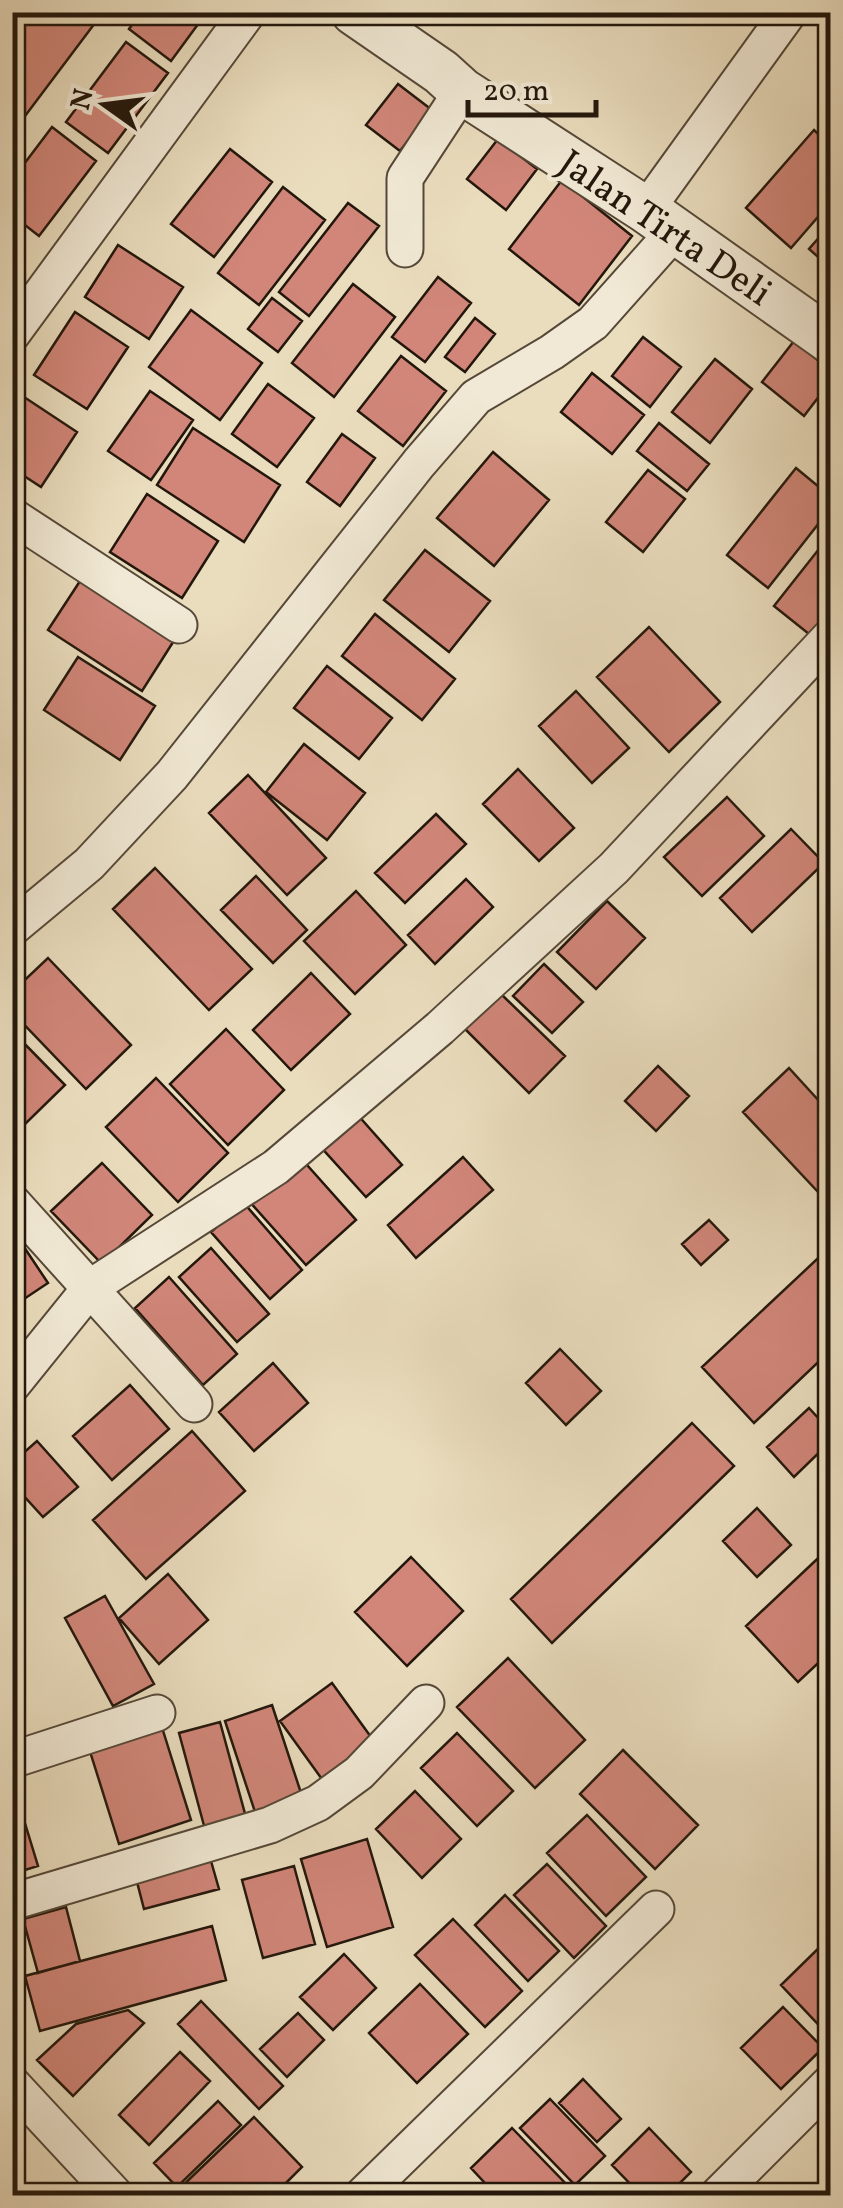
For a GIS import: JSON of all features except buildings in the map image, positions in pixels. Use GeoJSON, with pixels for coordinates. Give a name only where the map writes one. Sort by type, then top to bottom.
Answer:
{"type":"FeatureCollection","features":[{"type":"Feature","properties":{"kind":"street"},"geometry":{"type":"LineString","coordinates":[[12,334],[248,12]]}},
{"type":"Feature","properties":{"kind":"street","name":"Jalan Tirta Deli"},"geometry":{"type":"LineString","coordinates":[[354,12],[462,91],[660,221],[830,340]]}},
{"type":"Feature","properties":{"kind":"street"},"geometry":{"type":"LineString","coordinates":[[12,928],[88,864],[172,775],[419,463],[476,397],[593,323],[789,12]]}},
{"type":"Feature","properties":{"kind":"street"},"geometry":{"type":"LineString","coordinates":[[405,249],[405,178],[462,91]]}},
{"type":"Feature","properties":{"kind":"street"},"geometry":{"type":"LineString","coordinates":[[12,516],[178,625]]}},
{"type":"Feature","properties":{"kind":"street"},"geometry":{"type":"LineString","coordinates":[[12,1385],[91,1287],[276,1167],[440,1028],[614,868],[830,637]]}},
{"type":"Feature","properties":{"kind":"street"},"geometry":{"type":"LineString","coordinates":[[12,1202],[194,1404]]}},
{"type":"Feature","properties":{"kind":"street"},"geometry":{"type":"LineString","coordinates":[[12,1902],[270,1825],[318,1803],[359,1773],[426,1703]]}},
{"type":"Feature","properties":{"kind":"street"},"geometry":{"type":"LineString","coordinates":[[12,1760],[158,1713]]}},
{"type":"Feature","properties":{"kind":"street"},"geometry":{"type":"LineString","coordinates":[[362,2196],[656,1909]]}},
{"type":"Feature","properties":{"kind":"street"},"geometry":{"type":"LineString","coordinates":[[717,2196],[830,2083]]}},
{"type":"Feature","properties":{"kind":"street"},"geometry":{"type":"LineString","coordinates":[[12,2084],[110,2193]]}}]}
